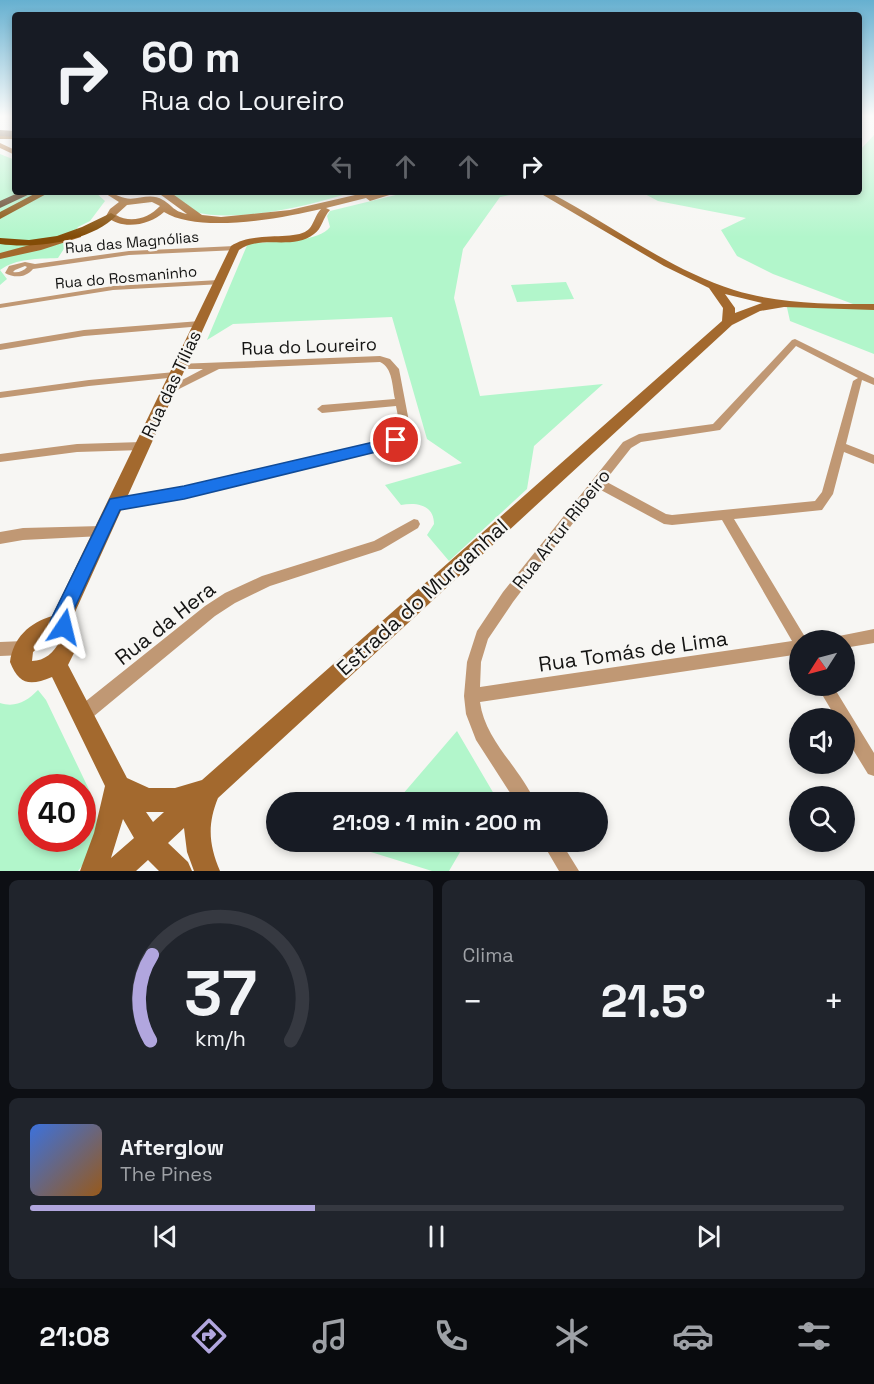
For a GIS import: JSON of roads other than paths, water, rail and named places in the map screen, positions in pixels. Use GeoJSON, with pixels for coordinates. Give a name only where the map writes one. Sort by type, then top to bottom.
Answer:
{"type":"FeatureCollection","features":[{"type":"Feature","properties":{"kind":"highway"},"geometry":{"type":"LineString","coordinates":[[0,205],[28,196]]}},
{"type":"Feature","properties":{"kind":"highway"},"geometry":{"type":"LineString","coordinates":[[0,214],[28,196]]}},
{"type":"Feature","properties":{"kind":"main road"},"geometry":{"type":"LineString","coordinates":[[0,241],[22,244],[49,241],[114,218]]}},
{"type":"Feature","properties":{"kind":"street"},"geometry":{"type":"LineString","coordinates":[[113,195],[126,202]]}},
{"type":"Feature","properties":{"kind":"street"},"geometry":{"type":"LineString","coordinates":[[131,195],[160,201],[178,215],[216,219],[281,215],[366,195]]}},
{"type":"Feature","properties":{"kind":"street"},"geometry":{"type":"LineString","coordinates":[[171,195],[191,213],[216,219]]}},
{"type":"Feature","properties":{"kind":"street"},"geometry":{"type":"LineString","coordinates":[[0,256],[60,242],[114,218],[134,221],[152,217],[216,224],[294,217],[383,195]]}},
{"type":"Feature","properties":{"kind":"street"},"geometry":{"type":"LineString","coordinates":[[547,195],[712,286],[728,315]]}},
{"type":"Feature","properties":{"kind":"street"},"geometry":{"type":"LineString","coordinates":[[114,218],[114,208],[126,202],[142,199]]}},
{"type":"Feature","properties":{"kind":"street"},"geometry":{"type":"LineString","coordinates":[[152,217],[164,206]]}},
{"type":"Feature","properties":{"kind":"street"},"geometry":{"type":"LineString","coordinates":[[235,248],[241,243],[252,240],[307,235],[318,224],[320,215],[325,210]]}},
{"type":"Feature","properties":{"kind":"street"},"geometry":{"type":"LineString","coordinates":[[294,217],[309,218],[318,224]]}},
{"type":"Feature","properties":{"kind":"street","name":"Rua das Magnólias"},"geometry":{"type":"LineString","coordinates":[[32,267],[129,253],[235,248]]}},
{"type":"Feature","properties":{"kind":"street","name":"Rua das Tílias"},"geometry":{"type":"LineString","coordinates":[[58,626],[235,248]]}},
{"type":"Feature","properties":{"kind":"street","name":"Rua do Rosmaninho"},"geometry":{"type":"LineString","coordinates":[[0,306],[113,288],[219,282]]}},
{"type":"Feature","properties":{"kind":"street","name":"Estrada do Murganhal"},"geometry":{"type":"LineString","coordinates":[[712,286],[786,303],[874,307]]}},
{"type":"Feature","properties":{"kind":"street","name":"Estrada do Murganhal"},"geometry":{"type":"LineString","coordinates":[[743,312],[754,304],[752,297]]}},
{"type":"Feature","properties":{"kind":"street","name":"Estrada do Murganhal"},"geometry":{"type":"LineString","coordinates":[[728,315],[732,301],[752,297]]}},
{"type":"Feature","properties":{"kind":"street","name":"Estrada do Murganhal"},"geometry":{"type":"LineString","coordinates":[[116,871],[210,789],[728,315],[766,305],[786,303]]}},
{"type":"Feature","properties":{"kind":"street"},"geometry":{"type":"LineString","coordinates":[[0,347],[84,333],[200,324]]}},
{"type":"Feature","properties":{"kind":"street","name":"Rua Artur Ribeiro"},"geometry":{"type":"LineString","coordinates":[[520,792],[482,734],[474,714],[472,696],[474,662],[482,636],[508,597],[632,441],[652,436],[711,429],[721,424],[795,342],[874,382]]}},
{"type":"Feature","properties":{"kind":"street","name":"Rua do Loureiro"},"geometry":{"type":"LineString","coordinates":[[0,395],[217,366],[380,359],[387,361],[394,369],[405,427],[396,440],[184,492],[115,504]]}},
{"type":"Feature","properties":{"kind":"street","name":"Rua do Loureiro"},"geometry":{"type":"LineString","coordinates":[[168,391],[217,366]]}},
{"type":"Feature","properties":{"kind":"street"},"geometry":{"type":"LineString","coordinates":[[598,483],[664,519],[681,521],[818,506],[826,494],[858,381]]}},
{"type":"Feature","properties":{"kind":"street"},"geometry":{"type":"LineString","coordinates":[[322,409],[401,402]]}},
{"type":"Feature","properties":{"kind":"street"},"geometry":{"type":"LineString","coordinates":[[0,458],[77,448],[142,446]]}},
{"type":"Feature","properties":{"kind":"street"},"geometry":{"type":"LineString","coordinates":[[840,446],[874,460]]}},
{"type":"Feature","properties":{"kind":"street"},"geometry":{"type":"LineString","coordinates":[[726,517],[793,630]]}},
{"type":"Feature","properties":{"kind":"street","name":"Rua da Hera"},"geometry":{"type":"LineString","coordinates":[[82,715],[201,618],[230,598],[267,580],[377,546],[414,524]]}},
{"type":"Feature","properties":{"kind":"street"},"geometry":{"type":"LineString","coordinates":[[0,538],[23,534],[102,531]]}},
{"type":"Feature","properties":{"kind":"street"},"geometry":{"type":"LineString","coordinates":[[51,626],[58,626],[68,630],[70,642],[63,657],[41,672],[27,672],[20,662],[24,648],[35,634],[51,626]]}},
{"type":"Feature","properties":{"kind":"street"},"geometry":{"type":"LineString","coordinates":[[855,639],[874,636]]}},
{"type":"Feature","properties":{"kind":"street"},"geometry":{"type":"LineString","coordinates":[[0,649],[24,648]]}},
{"type":"Feature","properties":{"kind":"street","name":"Rua Tomás de Lima"},"geometry":{"type":"LineString","coordinates":[[472,696],[789,649]]}},
{"type":"Feature","properties":{"kind":"street"},"geometry":{"type":"LineString","coordinates":[[56,663],[117,786],[151,842],[167,863],[179,871]]}},
{"type":"Feature","properties":{"kind":"street"},"geometry":{"type":"LineString","coordinates":[[855,737],[874,768]]}},
{"type":"Feature","properties":{"kind":"street"},"geometry":{"type":"LineString","coordinates":[[117,786],[147,800],[175,800],[210,789]]}},
{"type":"Feature","properties":{"kind":"street"},"geometry":{"type":"LineString","coordinates":[[93,871],[107,833],[117,786]]}},
{"type":"Feature","properties":{"kind":"street"},"geometry":{"type":"LineString","coordinates":[[207,871],[199,854],[196,836],[198,812],[210,789]]}},
{"type":"Feature","properties":{"kind":"street"},"geometry":{"type":"LineString","coordinates":[[558,852],[570,871]]}}]}
